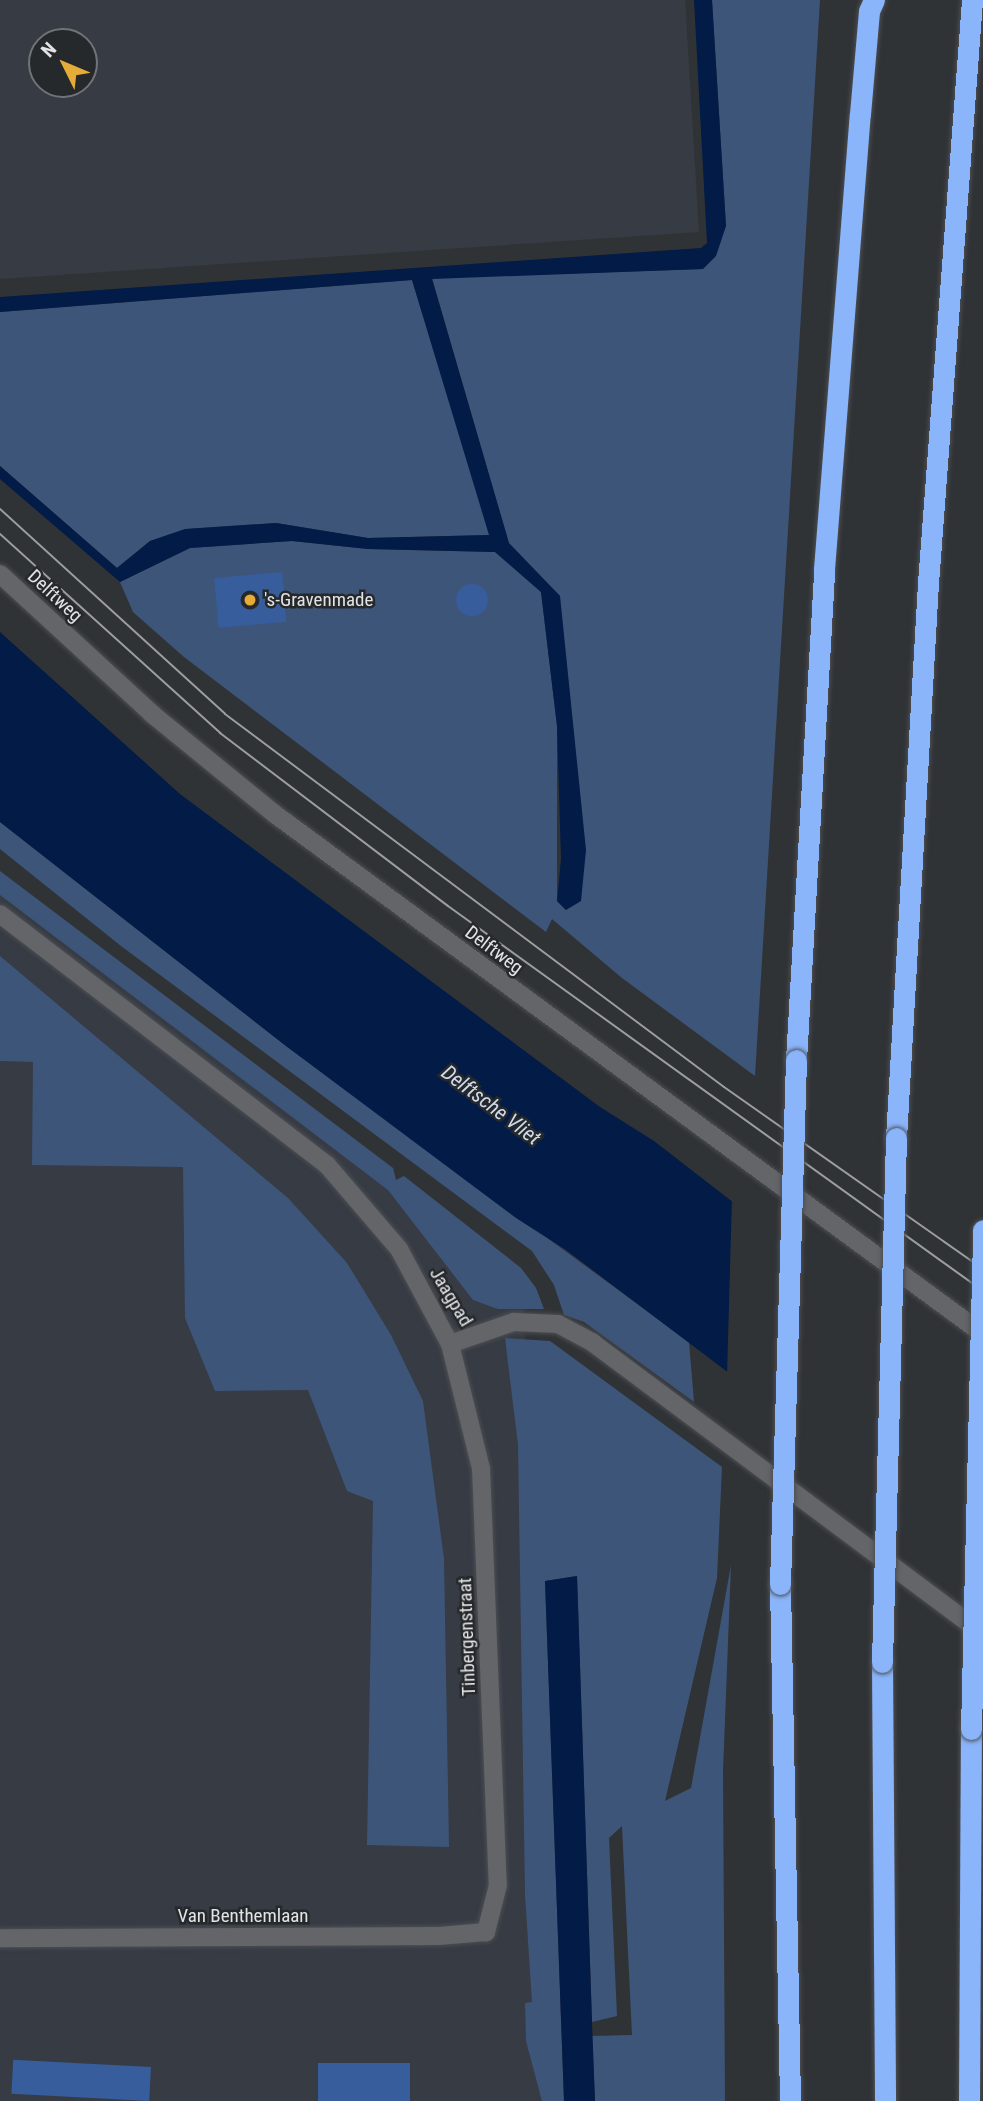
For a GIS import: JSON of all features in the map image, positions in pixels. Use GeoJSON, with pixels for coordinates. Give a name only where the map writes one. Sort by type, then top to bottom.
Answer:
{"type":"FeatureCollection","features":[{"type":"Feature","properties":{"kind":"highway"},"geometry":{"type":"LineString","coordinates":[[885,2101],[883,1662],[896,1138],[928,583],[972,0]]}},
{"type":"Feature","properties":{"kind":"highway"},"geometry":{"type":"LineString","coordinates":[[790,2101],[780,1584],[796,1060],[824,569],[869,4]]}},
{"type":"Feature","properties":{"kind":"highway"},"geometry":{"type":"LineString","coordinates":[[969,2101],[971,1729],[983,1230]]}},
{"type":"Feature","properties":{"kind":"street","name":"Delftweg"},"geometry":{"type":"LineString","coordinates":[[0,574],[152,714],[276,815],[983,1335]]}},
{"type":"Feature","properties":{"kind":"street","name":"Jaagpad"},"geometry":{"type":"LineString","coordinates":[[0,914],[327,1165],[399,1250],[450,1344],[514,1322],[558,1324],[593,1343],[983,1634]]}},
{"type":"Feature","properties":{"kind":"street","name":"Tinbergenstraat"},"geometry":{"type":"LineString","coordinates":[[450,1344],[481,1468],[498,1885],[486,1932]]}},
{"type":"Feature","properties":{"kind":"street","name":"Van Benthemlaan"},"geometry":{"type":"LineString","coordinates":[[0,1938],[412,1936],[486,1932]]}},
{"type":"Feature","properties":{"kind":"shaded area"},"geometry":{"type":"Polygon","coordinates":[[[0,0],[685,0],[699,232],[0,279],[0,0]]]}},
{"type":"Feature","properties":{"kind":"shaded area"},"geometry":{"type":"Polygon","coordinates":[[[712,0],[820,0],[755,1076],[622,978],[552,919],[546,932],[184,657],[133,612],[120,582],[190,548],[292,541],[368,549],[495,552],[541,592],[557,726],[557,901],[566,910],[560,596],[509,544],[432,278],[703,269],[726,226],[712,0]]]}},
{"type":"Feature","properties":{"kind":"shaded area"},"geometry":{"type":"Polygon","coordinates":[[[412,280],[490,535],[368,538],[276,523],[186,529],[150,541],[117,568],[0,466],[0,312],[412,280]]]}},
{"type":"Feature","properties":{"kind":"shaded area"},"geometry":{"type":"Polygon","coordinates":[[[0,822],[286,1046],[689,1342],[694,1402],[584,1322],[564,1315],[554,1285],[532,1251],[121,946],[0,849],[0,822]]]}},
{"type":"Feature","properties":{"kind":"shaded area"},"geometry":{"type":"Polygon","coordinates":[[[0,871],[393,1168],[396,1180],[404,1176],[521,1268],[536,1288],[544,1309],[498,1309],[473,1300],[388,1190],[0,895],[0,871]]]}},
{"type":"Feature","properties":{"kind":"shaded area"},"geometry":{"type":"Polygon","coordinates":[[[0,894],[524,1287],[532,1745],[558,2101],[0,2101],[0,894]]]}},
{"type":"Feature","properties":{"kind":"shaded area"},"geometry":{"type":"Polygon","coordinates":[[[0,956],[288,1198],[347,1263],[391,1335],[423,1401],[444,1559],[449,1847],[367,1845],[373,1501],[347,1491],[308,1390],[215,1391],[185,1318],[183,1167],[32,1165],[33,1062],[0,1061],[0,956]]]}},
{"type":"Feature","properties":{"kind":"shaded area"},"geometry":{"type":"Polygon","coordinates":[[[505,1338],[550,1341],[722,1467],[717,1578],[665,1801],[691,1788],[731,1565],[723,1771],[725,2101],[595,2101],[592,2036],[632,2035],[622,1826],[609,1838],[617,2016],[592,2022],[577,1576],[545,1581],[564,2101],[542,2101],[526,2041],[525,2003],[532,2002],[525,1895],[518,1445],[505,1338]]]}},
{"type":"Feature","properties":{"kind":"water"},"geometry":{"type":"Polygon","coordinates":[[[694,0],[712,0],[726,226],[716,256],[703,269],[432,279],[509,543],[560,596],[586,850],[581,901],[566,910],[557,901],[561,859],[557,726],[541,592],[495,552],[368,549],[292,541],[190,548],[120,582],[0,479],[0,466],[117,568],[150,541],[185,529],[276,523],[368,538],[489,535],[412,280],[0,312],[0,297],[701,248],[707,243],[694,0]]]}},
{"type":"Feature","properties":{"kind":"water","name":"Delftsche Vliet"},"geometry":{"type":"Polygon","coordinates":[[[0,632],[180,794],[600,1107],[654,1141],[983,1396],[983,1565],[566,1250],[516,1218],[286,1046],[0,822],[0,632]]]}},
{"type":"Feature","properties":{"kind":"water"},"geometry":{"type":"Polygon","coordinates":[[[577,1576],[595,2101],[564,2101],[545,1581],[577,1576]]]}},
{"type":"Feature","properties":{"kind":"pier"},"geometry":{"type":"Polygon","coordinates":[[[732,1197],[983,1392],[981,1567],[727,1376],[732,1197]]]}},
{"type":"Feature","properties":{"kind":"building","name":"'s-Gravenmade"},"geometry":{"type":"Polygon","coordinates":[[[282,572],[286,622],[219,628],[214,578],[282,572]]]}},
{"type":"Feature","properties":{"kind":"building"},"geometry":{"type":"Polygon","coordinates":[[[472,584],[483,589],[488,600],[483,611],[472,616],[461,611],[456,600],[461,589],[472,584]]]}},
{"type":"Feature","properties":{"kind":"building"},"geometry":{"type":"Polygon","coordinates":[[[13,2060],[151,2067],[149,2101],[11,2094],[13,2060]]]}},
{"type":"Feature","properties":{"kind":"building"},"geometry":{"type":"Polygon","coordinates":[[[318,2063],[410,2063],[410,2101],[318,2101],[318,2063]]]}},
{"type":"Feature","properties":{"kind":"tram line"},"geometry":{"type":"LineString","coordinates":[[0,509],[225,714],[724,1087],[983,1269]]}},
{"type":"Feature","properties":{"kind":"tram line"},"geometry":{"type":"LineString","coordinates":[[0,534],[220,733],[448,906],[983,1291]]}},
{"type":"Feature","properties":{"kind":"place","name":"'s-Gravenmade"},"geometry":{"type":"Point","coordinates":[250,600]}}]}
